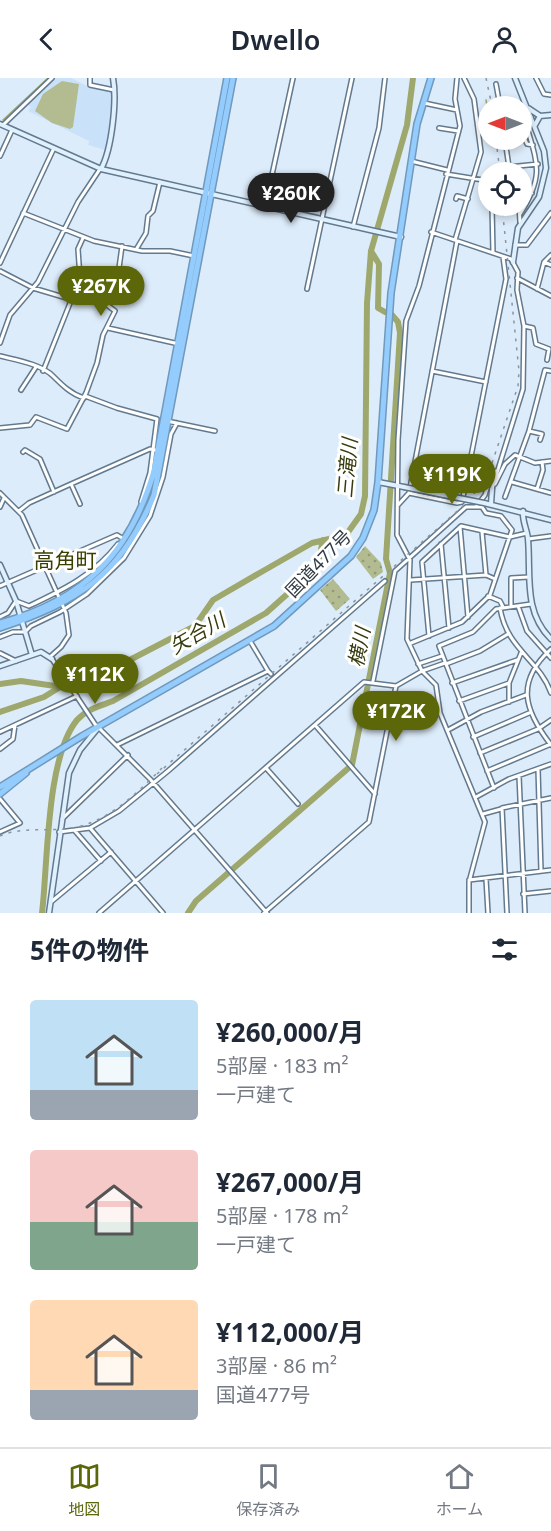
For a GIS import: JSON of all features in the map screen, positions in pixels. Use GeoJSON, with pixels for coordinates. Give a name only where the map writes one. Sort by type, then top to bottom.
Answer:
{"type":"FeatureCollection","features":[{"type":"Feature","properties":{"kind":"highway"},"geometry":{"type":"LineString","coordinates":[[181,345],[194,256],[209,194],[227,78]]}},
{"type":"Feature","properties":{"kind":"highway"},"geometry":{"type":"LineString","coordinates":[[0,629],[61,601],[99,579],[115,564],[132,541],[154,495],[209,194],[233,78]]}},
{"type":"Feature","properties":{"kind":"highway","name":"国道477号"},"geometry":{"type":"LineString","coordinates":[[0,788],[96,726],[250,641],[292,611],[351,556],[370,524],[378,482],[391,294],[411,161],[431,78]]}},
{"type":"Feature","properties":{"kind":"highway"},"geometry":{"type":"LineString","coordinates":[[61,601],[94,575],[125,541],[147,495],[156,451],[167,421]]}},
{"type":"Feature","properties":{"kind":"highway"},"geometry":{"type":"LineString","coordinates":[[0,623],[19,620]]}},
{"type":"Feature","properties":{"kind":"highway","name":"国道477号"},"geometry":{"type":"LineString","coordinates":[[0,794],[49,757]]}},
{"type":"Feature","properties":{"kind":"street"},"geometry":{"type":"LineString","coordinates":[[52,78],[1,124],[101,169],[401,237]]}},
{"type":"Feature","properties":{"kind":"street"},"geometry":{"type":"LineString","coordinates":[[90,78],[90,85],[115,90]]}},
{"type":"Feature","properties":{"kind":"street"},"geometry":{"type":"LineString","coordinates":[[0,343],[10,315],[33,288],[65,231],[78,202],[106,160],[115,90],[113,78]]}},
{"type":"Feature","properties":{"kind":"street"},"geometry":{"type":"LineString","coordinates":[[265,207],[293,78]]}},
{"type":"Feature","properties":{"kind":"street"},"geometry":{"type":"LineString","coordinates":[[306,289],[352,78]]}},
{"type":"Feature","properties":{"kind":"street"},"geometry":{"type":"LineString","coordinates":[[354,227],[379,128],[386,78]]}},
{"type":"Feature","properties":{"kind":"street"},"geometry":{"type":"LineString","coordinates":[[457,78],[455,93],[461,119],[459,131],[431,232],[419,286],[406,321],[398,440],[397,537],[410,556],[411,580],[406,632],[418,664],[436,685],[440,713],[483,814],[484,829],[469,880],[470,913]]}},
{"type":"Feature","properties":{"kind":"street"},"geometry":{"type":"LineString","coordinates":[[398,505],[409,493],[456,241],[481,152],[474,99],[464,78]]}},
{"type":"Feature","properties":{"kind":"street"},"geometry":{"type":"LineString","coordinates":[[515,78],[522,96]]}},
{"type":"Feature","properties":{"kind":"street"},"geometry":{"type":"LineString","coordinates":[[536,78],[544,94],[551,95]]}},
{"type":"Feature","properties":{"kind":"street"},"geometry":{"type":"LineString","coordinates":[[496,84],[498,96]]}},
{"type":"Feature","properties":{"kind":"street"},"geometry":{"type":"LineString","coordinates":[[424,104],[458,110]]}},
{"type":"Feature","properties":{"kind":"street"},"geometry":{"type":"LineString","coordinates":[[532,110],[540,116],[551,115]]}},
{"type":"Feature","properties":{"kind":"street"},"geometry":{"type":"LineString","coordinates":[[534,126],[540,116]]}},
{"type":"Feature","properties":{"kind":"street"},"geometry":{"type":"LineString","coordinates":[[520,222],[539,197],[546,177],[546,158],[532,120]]}},
{"type":"Feature","properties":{"kind":"street"},"geometry":{"type":"LineString","coordinates":[[440,128],[459,131]]}},
{"type":"Feature","properties":{"kind":"street"},"geometry":{"type":"LineString","coordinates":[[0,156],[13,129]]}},
{"type":"Feature","properties":{"kind":"street"},"geometry":{"type":"LineString","coordinates":[[532,142],[538,164],[538,175],[532,193]]}},
{"type":"Feature","properties":{"kind":"street"},"geometry":{"type":"LineString","coordinates":[[0,263],[54,147]]}},
{"type":"Feature","properties":{"kind":"street"},"geometry":{"type":"LineString","coordinates":[[506,150],[509,167],[538,164]]}},
{"type":"Feature","properties":{"kind":"street"},"geometry":{"type":"LineString","coordinates":[[411,161],[478,180]]}},
{"type":"Feature","properties":{"kind":"street"},"geometry":{"type":"LineString","coordinates":[[137,248],[146,233],[148,216],[153,211],[160,183]]}},
{"type":"Feature","properties":{"kind":"street"},"geometry":{"type":"LineString","coordinates":[[456,199],[457,196],[468,199]]}},
{"type":"Feature","properties":{"kind":"street"},"geometry":{"type":"LineString","coordinates":[[23,213],[83,238],[194,256]]}},
{"type":"Feature","properties":{"kind":"street"},"geometry":{"type":"LineString","coordinates":[[515,244],[527,245],[551,213]]}},
{"type":"Feature","properties":{"kind":"street"},"geometry":{"type":"LineString","coordinates":[[492,216],[493,254]]}},
{"type":"Feature","properties":{"kind":"street"},"geometry":{"type":"LineString","coordinates":[[491,504],[496,471],[522,399],[525,359],[524,326],[517,290],[518,278],[513,262],[520,216]]}},
{"type":"Feature","properties":{"kind":"street"},"geometry":{"type":"LineString","coordinates":[[431,232],[513,262]]}},
{"type":"Feature","properties":{"kind":"street"},"geometry":{"type":"LineString","coordinates":[[43,371],[70,299],[81,278],[78,249],[83,238]]}},
{"type":"Feature","properties":{"kind":"street"},"geometry":{"type":"LineString","coordinates":[[0,428],[30,424],[36,417],[67,429],[84,397],[97,363],[103,335],[115,311],[107,305],[111,294],[106,292],[112,271],[119,268],[122,246]]}},
{"type":"Feature","properties":{"kind":"street"},"geometry":{"type":"LineString","coordinates":[[537,289],[544,262],[551,255]]}},
{"type":"Feature","properties":{"kind":"street"},"geometry":{"type":"LineString","coordinates":[[409,493],[457,503],[462,502],[506,279],[503,257]]}},
{"type":"Feature","properties":{"kind":"street"},"geometry":{"type":"LineString","coordinates":[[544,262],[551,265]]}},
{"type":"Feature","properties":{"kind":"street"},"geometry":{"type":"LineString","coordinates":[[0,271],[33,288],[70,299]]}},
{"type":"Feature","properties":{"kind":"street"},"geometry":{"type":"LineString","coordinates":[[518,278],[551,296]]}},
{"type":"Feature","properties":{"kind":"street"},"geometry":{"type":"LineString","coordinates":[[524,326],[533,328],[536,344],[549,349],[547,360]]}},
{"type":"Feature","properties":{"kind":"street"},"geometry":{"type":"LineString","coordinates":[[108,328],[181,345]]}},
{"type":"Feature","properties":{"kind":"street"},"geometry":{"type":"LineString","coordinates":[[0,356],[43,371],[84,397],[157,419],[215,431]]}},
{"type":"Feature","properties":{"kind":"street"},"geometry":{"type":"LineString","coordinates":[[21,390],[36,368]]}},
{"type":"Feature","properties":{"kind":"street"},"geometry":{"type":"LineString","coordinates":[[505,497],[521,456],[545,370],[551,371]]}},
{"type":"Feature","properties":{"kind":"street"},"geometry":{"type":"LineString","coordinates":[[432,371],[486,382]]}},
{"type":"Feature","properties":{"kind":"street"},"geometry":{"type":"LineString","coordinates":[[26,632],[96,568],[122,538],[140,504],[156,451],[157,419]]}},
{"type":"Feature","properties":{"kind":"street"},"geometry":{"type":"LineString","coordinates":[[15,602],[29,606],[61,601],[111,573],[136,542],[157,497],[171,434],[177,423]]}},
{"type":"Feature","properties":{"kind":"street"},"geometry":{"type":"LineString","coordinates":[[529,430],[542,434],[540,440]]}},
{"type":"Feature","properties":{"kind":"street"},"geometry":{"type":"LineString","coordinates":[[19,511],[54,492],[150,449],[156,451]]}},
{"type":"Feature","properties":{"kind":"street"},"geometry":{"type":"LineString","coordinates":[[23,452],[25,450],[39,459],[54,492]]}},
{"type":"Feature","properties":{"kind":"street"},"geometry":{"type":"LineString","coordinates":[[492,489],[505,464],[515,455],[533,462],[551,461]]}},
{"type":"Feature","properties":{"kind":"street"},"geometry":{"type":"LineString","coordinates":[[537,489],[543,470],[542,462]]}},
{"type":"Feature","properties":{"kind":"street"},"geometry":{"type":"LineString","coordinates":[[476,507],[485,495],[492,473],[496,471]]}},
{"type":"Feature","properties":{"kind":"street"},"geometry":{"type":"LineString","coordinates":[[378,482],[523,511],[551,520]]}},
{"type":"Feature","properties":{"kind":"street"},"geometry":{"type":"LineString","coordinates":[[512,482],[551,493]]}},
{"type":"Feature","properties":{"kind":"street"},"geometry":{"type":"LineString","coordinates":[[71,484],[80,504]]}},
{"type":"Feature","properties":{"kind":"street"},"geometry":{"type":"LineString","coordinates":[[0,493],[19,511],[61,601],[69,635],[51,658]]}},
{"type":"Feature","properties":{"kind":"street"},"geometry":{"type":"LineString","coordinates":[[0,507],[4,498]]}},
{"type":"Feature","properties":{"kind":"street"},"geometry":{"type":"LineString","coordinates":[[373,681],[395,571],[466,507],[476,507],[505,519],[511,526],[510,537],[488,596],[468,617],[449,628],[411,643]]}},
{"type":"Feature","properties":{"kind":"street"},"geometry":{"type":"LineString","coordinates":[[523,511],[528,539],[531,604],[538,623],[551,639]]}},
{"type":"Feature","properties":{"kind":"street"},"geometry":{"type":"LineString","coordinates":[[460,527],[510,537],[527,533]]}},
{"type":"Feature","properties":{"kind":"street"},"geometry":{"type":"LineString","coordinates":[[429,636],[422,562],[460,527]]}},
{"type":"Feature","properties":{"kind":"street"},"geometry":{"type":"LineString","coordinates":[[460,527],[468,617]]}},
{"type":"Feature","properties":{"kind":"street"},"geometry":{"type":"LineString","coordinates":[[482,531],[486,574]]}},
{"type":"Feature","properties":{"kind":"street"},"geometry":{"type":"LineString","coordinates":[[0,586],[117,535],[122,538]]}},
{"type":"Feature","properties":{"kind":"street"},"geometry":{"type":"LineString","coordinates":[[528,539],[551,536]]}},
{"type":"Feature","properties":{"kind":"street"},"geometry":{"type":"LineString","coordinates":[[441,544],[449,628]]}},
{"type":"Feature","properties":{"kind":"street"},"geometry":{"type":"LineString","coordinates":[[0,565],[15,602],[19,620],[26,632],[32,656]]}},
{"type":"Feature","properties":{"kind":"street"},"geometry":{"type":"LineString","coordinates":[[411,580],[424,581],[486,574],[495,579]]}},
{"type":"Feature","properties":{"kind":"street"},"geometry":{"type":"LineString","coordinates":[[511,606],[511,578],[530,577]]}},
{"type":"Feature","properties":{"kind":"street"},"geometry":{"type":"LineString","coordinates":[[59,832],[90,828],[119,811],[385,581]]}},
{"type":"Feature","properties":{"kind":"street"},"geometry":{"type":"LineString","coordinates":[[488,596],[500,601],[508,634],[521,653],[535,667],[551,693]]}},
{"type":"Feature","properties":{"kind":"street"},"geometry":{"type":"LineString","coordinates":[[0,617],[8,613],[15,602]]}},
{"type":"Feature","properties":{"kind":"street"},"geometry":{"type":"LineString","coordinates":[[494,788],[439,646],[473,632],[488,615],[501,608],[531,604]]}},
{"type":"Feature","properties":{"kind":"street"},"geometry":{"type":"LineString","coordinates":[[518,606],[527,631],[551,658]]}},
{"type":"Feature","properties":{"kind":"street"},"geometry":{"type":"LineString","coordinates":[[0,637],[13,632],[26,632]]}},
{"type":"Feature","properties":{"kind":"street"},"geometry":{"type":"LineString","coordinates":[[99,913],[364,682],[373,681],[396,686],[422,671],[480,651],[508,634]]}},
{"type":"Feature","properties":{"kind":"street"},"geometry":{"type":"LineString","coordinates":[[117,745],[270,672],[250,641]]}},
{"type":"Feature","properties":{"kind":"street"},"geometry":{"type":"LineString","coordinates":[[487,771],[551,744],[538,729],[530,713],[526,694],[535,667],[551,649]]}},
{"type":"Feature","properties":{"kind":"street"},"geometry":{"type":"LineString","coordinates":[[0,666],[41,652],[51,658],[96,726],[153,782],[266,912],[369,822],[396,686]]}},
{"type":"Feature","properties":{"kind":"street"},"geometry":{"type":"LineString","coordinates":[[0,653],[17,661]]}},
{"type":"Feature","properties":{"kind":"street"},"geometry":{"type":"LineString","coordinates":[[508,702],[509,683],[521,653]]}},
{"type":"Feature","properties":{"kind":"street"},"geometry":{"type":"LineString","coordinates":[[418,664],[442,656]]}},
{"type":"Feature","properties":{"kind":"street"},"geometry":{"type":"LineString","coordinates":[[452,683],[517,660]]}},
{"type":"Feature","properties":{"kind":"street"},"geometry":{"type":"LineString","coordinates":[[459,702],[509,683]]}},
{"type":"Feature","properties":{"kind":"street"},"geometry":{"type":"LineString","coordinates":[[448,730],[466,719],[526,694]]}},
{"type":"Feature","properties":{"kind":"street"},"geometry":{"type":"LineString","coordinates":[[0,732],[76,696]]}},
{"type":"Feature","properties":{"kind":"street"},"geometry":{"type":"LineString","coordinates":[[473,737],[530,713]]}},
{"type":"Feature","properties":{"kind":"street"},"geometry":{"type":"LineString","coordinates":[[480,753],[538,729],[551,720]]}},
{"type":"Feature","properties":{"kind":"street"},"geometry":{"type":"LineString","coordinates":[[0,749],[13,739],[15,724]]}},
{"type":"Feature","properties":{"kind":"street"},"geometry":{"type":"LineString","coordinates":[[315,725],[375,794]]}},
{"type":"Feature","properties":{"kind":"street"},"geometry":{"type":"LineString","coordinates":[[49,913],[59,832],[72,765],[96,726]]}},
{"type":"Feature","properties":{"kind":"street"},"geometry":{"type":"LineString","coordinates":[[61,820],[128,755]]}},
{"type":"Feature","properties":{"kind":"street"},"geometry":{"type":"LineString","coordinates":[[476,797],[519,776],[551,764]]}},
{"type":"Feature","properties":{"kind":"street"},"geometry":{"type":"LineString","coordinates":[[266,768],[298,804]]}},
{"type":"Feature","properties":{"kind":"street"},"geometry":{"type":"LineString","coordinates":[[538,769],[541,871]]}},
{"type":"Feature","properties":{"kind":"street"},"geometry":{"type":"LineString","coordinates":[[519,776],[525,913]]}},
{"type":"Feature","properties":{"kind":"street"},"geometry":{"type":"LineString","coordinates":[[483,814],[551,798]]}},
{"type":"Feature","properties":{"kind":"street"},"geometry":{"type":"LineString","coordinates":[[0,799],[20,823],[0,832]]}},
{"type":"Feature","properties":{"kind":"street"},"geometry":{"type":"LineString","coordinates":[[502,808],[503,876],[507,913]]}},
{"type":"Feature","properties":{"kind":"street"},"geometry":{"type":"LineString","coordinates":[[90,828],[163,913]]}},
{"type":"Feature","properties":{"kind":"street"},"geometry":{"type":"LineString","coordinates":[[75,831],[101,861]]}},
{"type":"Feature","properties":{"kind":"street"},"geometry":{"type":"LineString","coordinates":[[50,903],[111,852]]}},
{"type":"Feature","properties":{"kind":"street"},"geometry":{"type":"LineString","coordinates":[[469,880],[551,870]]}},
{"type":"Feature","properties":{"kind":"street"},"geometry":{"type":"LineString","coordinates":[[486,878],[489,913]]}},
{"type":"Feature","properties":{"kind":"street"},"geometry":{"type":"LineString","coordinates":[[523,894],[551,891]]}},
{"type":"Feature","properties":{"kind":"shaded area"},"geometry":{"type":"Polygon","coordinates":[[[56,78],[71,78],[89,87],[113,91],[106,150],[88,145],[89,141],[28,111],[31,107],[25,103],[56,78]]]}},
{"type":"Feature","properties":{"kind":"green space"},"geometry":{"type":"Polygon","coordinates":[[[62,81],[79,84],[73,127],[70,129],[52,123],[35,111],[43,94],[62,81]]]}},
{"type":"Feature","properties":{"kind":"green space"},"geometry":{"type":"Polygon","coordinates":[[[365,546],[381,563],[383,572],[373,579],[356,557],[365,546]]]}},
{"type":"Feature","properties":{"kind":"green space"},"geometry":{"type":"Polygon","coordinates":[[[333,579],[350,599],[336,611],[320,590],[333,579]]]}},
{"type":"Feature","properties":{"kind":"waterway"},"geometry":{"type":"LineString","coordinates":[[3,120],[48,78]]}},
{"type":"Feature","properties":{"kind":"waterway","name":"三滝川"},"geometry":{"type":"LineString","coordinates":[[0,684],[21,681],[55,686],[97,677],[195,626],[213,600],[312,543],[346,535],[361,514],[365,496],[367,303],[371,251],[407,125],[413,78]]}},
{"type":"Feature","properties":{"kind":"waterway","name":"横川"},"geometry":{"type":"LineString","coordinates":[[371,251],[379,264],[378,308],[385,312]]}},
{"type":"Feature","properties":{"kind":"waterway","name":"横川"},"geometry":{"type":"LineString","coordinates":[[188,913],[196,901],[352,765],[390,573],[386,559],[400,333],[398,322],[392,315]]}},
{"type":"Feature","properties":{"kind":"waterway","name":"矢合川"},"geometry":{"type":"LineString","coordinates":[[42,913],[54,785],[59,759],[67,737],[77,720],[89,710],[113,701],[266,613],[312,572],[318,564],[323,540]]}},
{"type":"Feature","properties":{"kind":"waterway","name":"三滝川"},"geometry":{"type":"LineString","coordinates":[[0,712],[44,697],[60,687]]}},
{"type":"Feature","properties":{"kind":"railway"},"geometry":{"type":"LineString","coordinates":[[486,78],[490,96]]}},
{"type":"Feature","properties":{"kind":"railway"},"geometry":{"type":"LineString","coordinates":[[497,150],[499,162]]}},
{"type":"Feature","properties":{"kind":"railway"},"geometry":{"type":"LineString","coordinates":[[157,774],[462,507],[477,490],[491,466],[518,386],[519,371],[503,216]]}},
{"type":"Feature","properties":{"kind":"railway"},"geometry":{"type":"LineString","coordinates":[[0,836],[24,830],[65,829],[93,822],[130,799],[162,768]]}},
{"type":"Feature","properties":{"kind":"district","name":"高角町"},"geometry":{"type":"Point","coordinates":[65,560]}}]}
